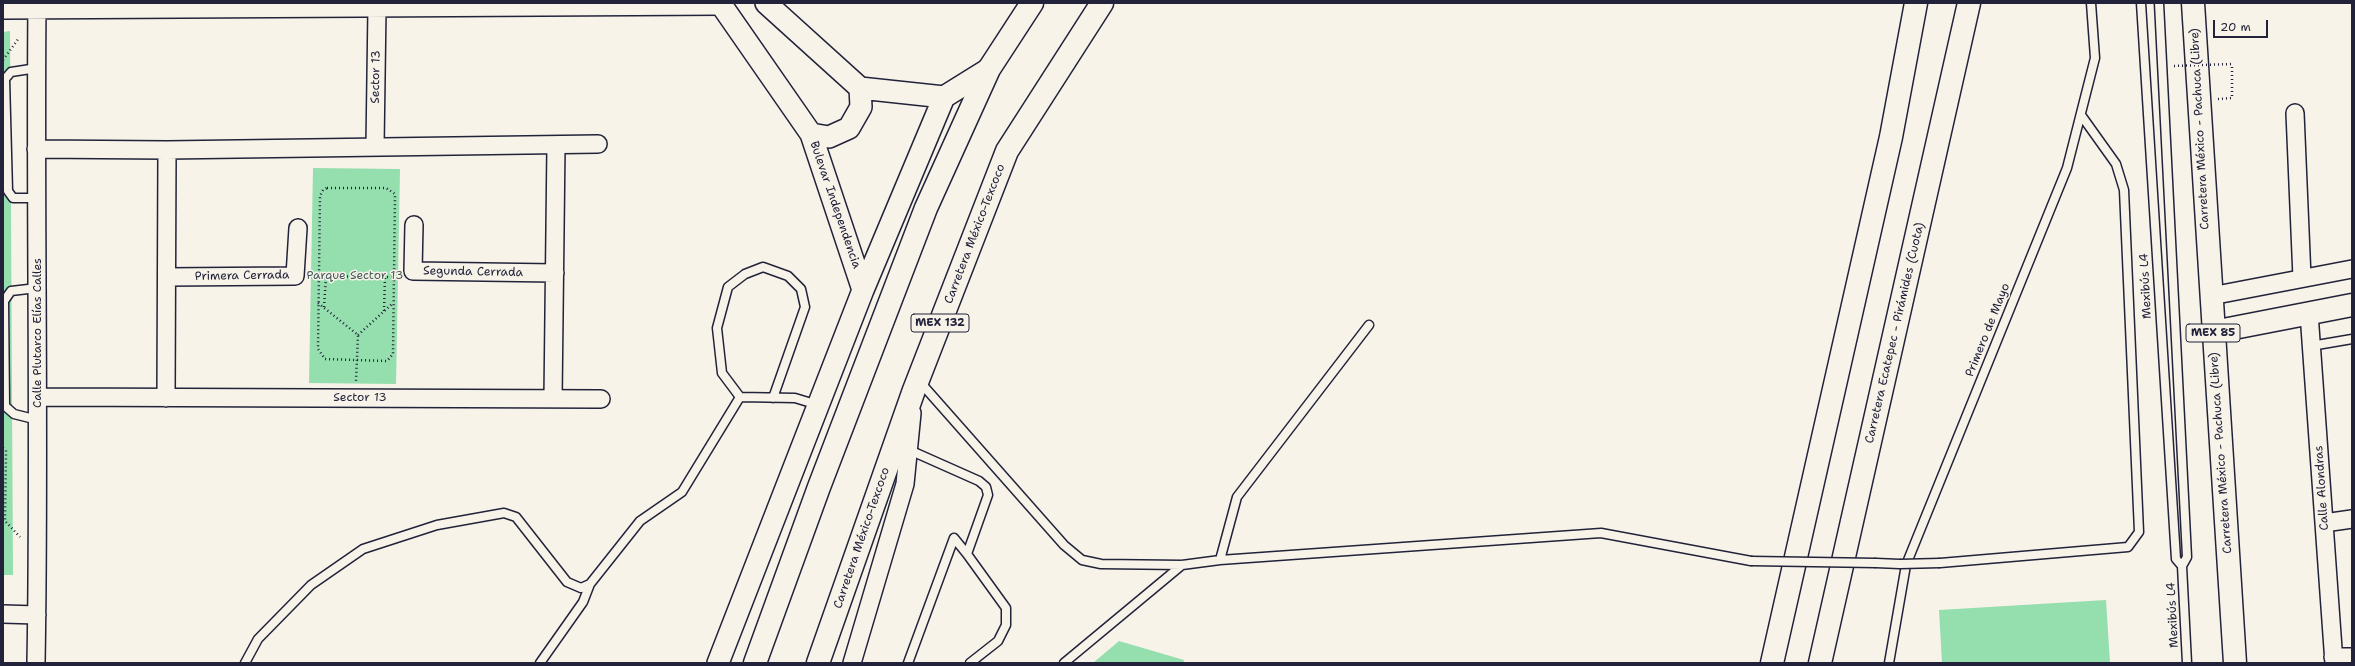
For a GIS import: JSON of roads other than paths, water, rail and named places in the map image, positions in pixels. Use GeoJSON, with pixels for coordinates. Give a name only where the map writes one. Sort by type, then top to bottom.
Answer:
{"type":"FeatureCollection","features":[{"type":"Feature","properties":{"kind":"main road"},"geometry":{"type":"LineString","coordinates":[[755,663],[822,479],[926,208],[989,69],[1032,3]]}},
{"type":"Feature","properties":{"kind":"main road","name":"Carretera México-Texcoco"},"geometry":{"type":"LineString","coordinates":[[818,663],[902,447],[916,385],[1007,151],[1102,3]]}},
{"type":"Feature","properties":{"kind":"main road"},"geometry":{"type":"LineString","coordinates":[[1772,663],[1891,137],[1916,3]]}},
{"type":"Feature","properties":{"kind":"main road","name":"Carretera Ecatepec - Pirámides (Cuota)"},"geometry":{"type":"LineString","coordinates":[[1820,663],[1969,3]]}},
{"type":"Feature","properties":{"kind":"main road","name":"Carretera México - Pachuca (Libre)"},"geometry":{"type":"LineString","coordinates":[[2193,3],[2210,296],[2235,663]]}},
{"type":"Feature","properties":{"kind":"main road"},"geometry":{"type":"LineString","coordinates":[[2213,332],[2352,305]]}},
{"type":"Feature","properties":{"kind":"street"},"geometry":{"type":"LineString","coordinates":[[766,3],[860,88],[944,97]]}},
{"type":"Feature","properties":{"kind":"street"},"geometry":{"type":"LineString","coordinates":[[3,10],[37,6],[377,8],[528,5],[721,4]]}},
{"type":"Feature","properties":{"kind":"street","name":"Bulevar Independencia"},"geometry":{"type":"LineString","coordinates":[[721,4],[811,134],[863,290]]}},
{"type":"Feature","properties":{"kind":"street","name":"Calle Plutarco Elías Calles"},"geometry":{"type":"LineString","coordinates":[[36,663],[39,397],[36,198],[37,6]]}},
{"type":"Feature","properties":{"kind":"street","name":"Sector 13"},"geometry":{"type":"LineString","coordinates":[[375,146],[377,8]]}},
{"type":"Feature","properties":{"kind":"street"},"geometry":{"type":"LineString","coordinates":[[718,663],[863,290],[944,97],[989,69]]}},
{"type":"Feature","properties":{"kind":"street"},"geometry":{"type":"LineString","coordinates":[[811,134],[829,137],[849,128],[861,107],[860,88]]}},
{"type":"Feature","properties":{"kind":"street"},"geometry":{"type":"LineString","coordinates":[[2295,113],[2302,278]]}},
{"type":"Feature","properties":{"kind":"street"},"geometry":{"type":"LineString","coordinates":[[36,149],[167,150],[598,144]]}},
{"type":"Feature","properties":{"kind":"street"},"geometry":{"type":"LineString","coordinates":[[553,399],[556,145]]}},
{"type":"Feature","properties":{"kind":"street"},"geometry":{"type":"LineString","coordinates":[[166,398],[167,150]]}},
{"type":"Feature","properties":{"kind":"street","name":"Segunda Cerrada"},"geometry":{"type":"LineString","coordinates":[[414,225],[413,271],[555,273]]}},
{"type":"Feature","properties":{"kind":"street","name":"Primera Cerrada"},"geometry":{"type":"LineString","coordinates":[[166,278],[295,276],[298,228]]}},
{"type":"Feature","properties":{"kind":"street"},"geometry":{"type":"LineString","coordinates":[[2210,296],[2352,269]]}},
{"type":"Feature","properties":{"kind":"street","name":"Calle Alondras"},"geometry":{"type":"LineString","coordinates":[[2309,313],[2334,660]]}},
{"type":"Feature","properties":{"kind":"street","name":"Sector 13"},"geometry":{"type":"LineString","coordinates":[[39,397],[601,399]]}},
{"type":"Feature","properties":{"kind":"street"},"geometry":{"type":"LineString","coordinates":[[852,663],[905,484],[902,447]]}},
{"type":"Feature","properties":{"kind":"street"},"geometry":{"type":"LineString","coordinates":[[2324,523],[2352,519]]}},
{"type":"Feature","properties":{"kind":"street"},"geometry":{"type":"LineString","coordinates":[[3,614],[37,615]]}},
{"type":"Feature","properties":{"kind":"street"},"geometry":{"type":"LineString","coordinates":[[2334,660],[2352,657]]}},
{"type":"Feature","properties":{"kind":"lane","name":"Primero de Mayo"},"geometry":{"type":"LineString","coordinates":[[1889,663],[1906,565],[2068,168],[2095,58],[2091,3]]}},
{"type":"Feature","properties":{"kind":"lane","name":"Mexibús L4"},"geometry":{"type":"LineString","coordinates":[[2141,3],[2176,559],[2182,566]]}},
{"type":"Feature","properties":{"kind":"lane","name":"Mexibús L4"},"geometry":{"type":"LineString","coordinates":[[2159,3],[2187,557],[2182,566],[2187,663]]}},
{"type":"Feature","properties":{"kind":"lane"},"geometry":{"type":"LineString","coordinates":[[36,198],[13,198],[8,191],[5,79],[12,72],[37,68]]}},
{"type":"Feature","properties":{"kind":"lane"},"geometry":{"type":"LineString","coordinates":[[916,385],[1064,545],[1082,560],[1101,564],[1182,565],[1220,560],[1600,533],[1751,561],[1876,564],[1940,563],[2128,547],[2139,532],[2124,190],[2116,164],[2081,115]]}},
{"type":"Feature","properties":{"kind":"lane"},"geometry":{"type":"LineString","coordinates":[[740,397],[722,373],[717,328],[728,287],[745,274],[763,267],[788,276],[801,289],[805,307],[773,398]]}},
{"type":"Feature","properties":{"kind":"lane"},"geometry":{"type":"LineString","coordinates":[[38,288],[11,290],[4,301],[5,406],[14,414],[38,420]]}},
{"type":"Feature","properties":{"kind":"lane"},"geometry":{"type":"LineString","coordinates":[[1220,560],[1237,497],[1369,325]]}},
{"type":"Feature","properties":{"kind":"lane"},"geometry":{"type":"LineString","coordinates":[[2311,346],[2352,339]]}},
{"type":"Feature","properties":{"kind":"lane"},"geometry":{"type":"LineString","coordinates":[[740,397],[795,398],[818,405]]}},
{"type":"Feature","properties":{"kind":"lane"},"geometry":{"type":"LineString","coordinates":[[540,663],[583,602],[590,584],[640,521],[682,492],[740,397]]}},
{"type":"Feature","properties":{"kind":"lane"},"geometry":{"type":"LineString","coordinates":[[902,447],[979,481],[986,487],[988,495],[967,554]]}},
{"type":"Feature","properties":{"kind":"lane"},"geometry":{"type":"LineString","coordinates":[[245,663],[258,639],[311,585],[363,549],[437,525],[504,513],[516,517],[567,582],[581,588],[590,584]]}},
{"type":"Feature","properties":{"kind":"lane"},"geometry":{"type":"LineString","coordinates":[[908,663],[954,538],[1006,608],[1006,625],[998,641],[970,663]]}},
{"type":"Feature","properties":{"kind":"lane"},"geometry":{"type":"LineString","coordinates":[[1064,663],[1182,565]]}},
{"type":"Feature","properties":{"kind":"park label","name":"Parque Sector 13"},"geometry":{"type":"Point","coordinates":[355,276]}}]}
